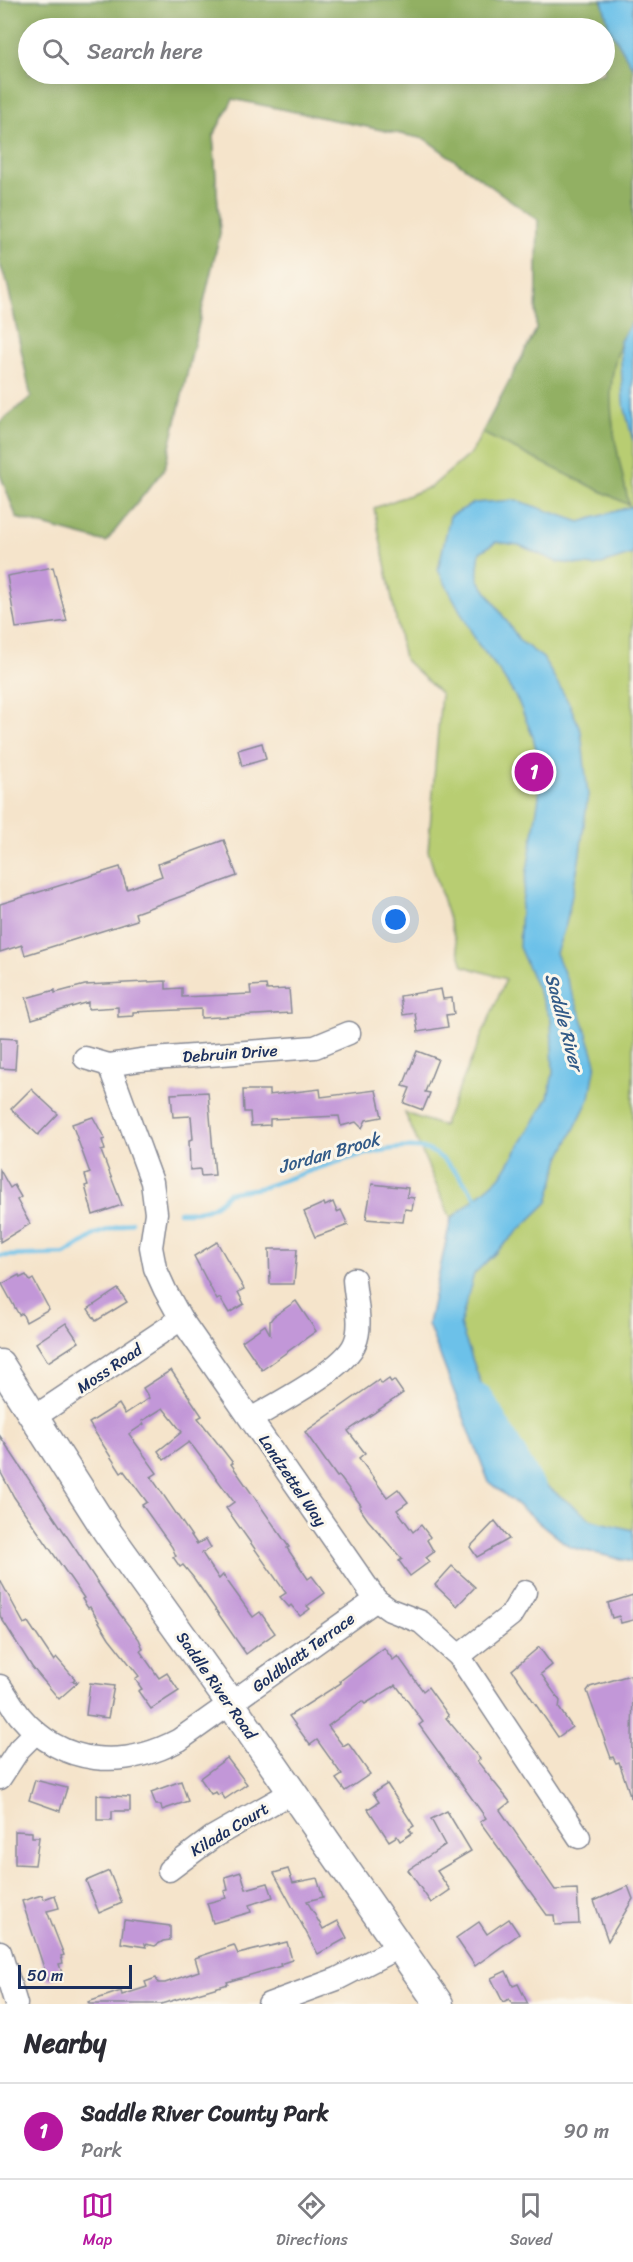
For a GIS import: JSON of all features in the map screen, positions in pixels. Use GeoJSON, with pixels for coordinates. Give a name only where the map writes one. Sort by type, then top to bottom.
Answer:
{"type":"FeatureCollection","features":[{"type":"Feature","properties":{"kind":"main road","name":"Saddle River Road"},"geometry":{"type":"LineString","coordinates":[[0,1364],[36,1416],[106,1530],[231,1704],[438,2004]]}},
{"type":"Feature","properties":{"kind":"street","name":"Debruin Drive"},"geometry":{"type":"LineString","coordinates":[[108,1065],[140,1060],[315,1047],[349,1033]]}},
{"type":"Feature","properties":{"kind":"street"},"geometry":{"type":"LineString","coordinates":[[85,1058],[108,1065]]}},
{"type":"Feature","properties":{"kind":"street","name":"Landzettel Way"},"geometry":{"type":"LineString","coordinates":[[108,1065],[152,1182],[156,1213],[151,1247],[155,1268],[181,1319],[376,1600],[390,1610],[421,1622],[459,1656],[579,1837]]}},
{"type":"Feature","properties":{"kind":"street"},"geometry":{"type":"LineString","coordinates":[[251,1419],[329,1372],[355,1345],[358,1327],[354,1279]]}},
{"type":"Feature","properties":{"kind":"street","name":"Moss Road"},"geometry":{"type":"LineString","coordinates":[[36,1416],[181,1319]]}},
{"type":"Feature","properties":{"kind":"street"},"geometry":{"type":"LineString","coordinates":[[459,1656],[511,1615],[525,1592]]}},
{"type":"Feature","properties":{"kind":"street","name":"Goldblatt Terrace"},"geometry":{"type":"LineString","coordinates":[[0,1686],[20,1716],[36,1732],[72,1753],[114,1760],[136,1758],[159,1751],[179,1740],[376,1600]]}},
{"type":"Feature","properties":{"kind":"street"},"geometry":{"type":"LineString","coordinates":[[0,1778],[19,1749],[36,1732]]}},
{"type":"Feature","properties":{"kind":"street","name":"Kilada Court"},"geometry":{"type":"LineString","coordinates":[[169,1870],[213,1837],[292,1792]]}},
{"type":"Feature","properties":{"kind":"street"},"geometry":{"type":"LineString","coordinates":[[269,2004],[337,1979],[399,1947]]}},
{"type":"Feature","properties":{"kind":"street"},"geometry":{"type":"LineString","coordinates":[[0,1952],[16,2004]]}},
{"type":"Feature","properties":{"kind":"green space"},"geometry":{"type":"Polygon","coordinates":[[[0,0],[633,0],[633,1562],[570,1547],[489,1482],[428,1324],[451,1219],[405,1113],[443,1126],[506,979],[463,966],[428,851],[441,694],[404,659],[374,508],[431,487],[472,452],[536,330],[538,219],[425,139],[233,99],[213,136],[220,233],[165,468],[106,542],[17,518],[0,474],[0,422],[31,397],[8,286],[0,264],[0,0]]]}},
{"type":"Feature","properties":{"kind":"green space"},"geometry":{"type":"Polygon","coordinates":[[[0,0],[601,0],[610,18],[18,18],[18,84],[615,84],[615,28],[633,65],[633,321],[621,343],[614,365],[611,388],[614,434],[629,505],[482,433],[536,330],[538,220],[425,139],[233,99],[213,136],[220,233],[165,468],[106,542],[17,518],[0,474],[0,422],[31,397],[8,286],[0,264],[0,0]]]}},
{"type":"Feature","properties":{"kind":"water"},"geometry":{"type":"Polygon","coordinates":[[[602,0],[633,0],[633,68],[615,37],[615,18],[607,18],[602,0]]]}},
{"type":"Feature","properties":{"kind":"water"},"geometry":{"type":"Polygon","coordinates":[[[633,321],[633,441],[623,401],[620,341],[633,321]]]}},
{"type":"Feature","properties":{"kind":"water"},"geometry":{"type":"Polygon","coordinates":[[[516,500],[580,522],[633,506],[633,554],[595,566],[557,562],[519,545],[496,542],[480,552],[478,579],[520,641],[543,658],[570,705],[581,731],[588,795],[579,861],[566,924],[556,953],[582,1018],[596,1063],[590,1097],[560,1158],[548,1202],[474,1274],[460,1325],[498,1431],[499,1450],[592,1520],[633,1530],[633,1562],[570,1547],[489,1482],[428,1324],[451,1219],[501,1176],[548,1098],[553,1073],[551,1020],[519,947],[521,908],[539,797],[538,757],[533,737],[518,701],[499,670],[478,644],[438,570],[450,516],[474,503],[516,500]]]}},
{"type":"Feature","properties":{"kind":"building"},"geometry":{"type":"Polygon","coordinates":[[[53,567],[67,621],[16,628],[7,576],[53,567]]]}},
{"type":"Feature","properties":{"kind":"building"},"geometry":{"type":"Polygon","coordinates":[[[262,743],[266,759],[242,766],[238,750],[262,743]]]}},
{"type":"Feature","properties":{"kind":"building"},"geometry":{"type":"Polygon","coordinates":[[[224,840],[237,876],[135,913],[137,920],[25,955],[22,945],[0,952],[0,904],[120,867],[127,889],[162,876],[158,864],[224,840]]]}},
{"type":"Feature","properties":{"kind":"building"},"geometry":{"type":"Polygon","coordinates":[[[166,981],[166,989],[182,988],[182,997],[251,994],[250,986],[266,985],[267,990],[289,989],[291,1013],[201,1018],[201,1009],[133,1012],[133,1016],[118,1017],[118,1007],[88,1009],[88,1002],[32,1019],[26,998],[85,985],[166,981]]]}},
{"type":"Feature","properties":{"kind":"building"},"geometry":{"type":"Polygon","coordinates":[[[441,989],[443,999],[452,998],[454,1014],[446,1015],[448,1027],[418,1032],[415,1013],[403,1015],[400,996],[441,989]]]}},
{"type":"Feature","properties":{"kind":"building"},"geometry":{"type":"Polygon","coordinates":[[[0,1038],[17,1039],[15,1069],[0,1068],[0,1038]]]}},
{"type":"Feature","properties":{"kind":"building"},"geometry":{"type":"Polygon","coordinates":[[[417,1051],[438,1059],[425,1092],[430,1093],[423,1110],[404,1103],[410,1088],[403,1086],[417,1051]]]}},
{"type":"Feature","properties":{"kind":"building"},"geometry":{"type":"Polygon","coordinates":[[[31,1089],[58,1114],[38,1135],[11,1109],[31,1089]]]}},
{"type":"Feature","properties":{"kind":"building"},"geometry":{"type":"Polygon","coordinates":[[[320,1089],[321,1097],[376,1090],[382,1117],[366,1120],[362,1128],[356,1122],[341,1126],[339,1116],[270,1119],[270,1125],[251,1126],[250,1112],[244,1112],[243,1090],[269,1090],[269,1095],[320,1089]]]}},
{"type":"Feature","properties":{"kind":"building"},"geometry":{"type":"Polygon","coordinates":[[[208,1092],[215,1175],[201,1176],[200,1169],[190,1170],[189,1140],[193,1139],[191,1116],[173,1117],[171,1094],[208,1092]]]}},
{"type":"Feature","properties":{"kind":"building"},"geometry":{"type":"Polygon","coordinates":[[[93,1117],[105,1139],[102,1140],[105,1150],[101,1151],[122,1205],[93,1215],[85,1186],[88,1185],[85,1175],[90,1173],[72,1124],[93,1117]]]}},
{"type":"Feature","properties":{"kind":"building"},"geometry":{"type":"Polygon","coordinates":[[[0,1170],[10,1188],[14,1185],[21,1197],[17,1200],[30,1224],[0,1242],[0,1170]]]}},
{"type":"Feature","properties":{"kind":"building"},"geometry":{"type":"Polygon","coordinates":[[[372,1184],[408,1188],[407,1197],[414,1198],[412,1210],[405,1209],[403,1222],[366,1219],[372,1184]]]}},
{"type":"Feature","properties":{"kind":"building"},"geometry":{"type":"Polygon","coordinates":[[[333,1202],[337,1212],[341,1210],[348,1225],[315,1237],[304,1212],[324,1203],[325,1206],[333,1202]]]}},
{"type":"Feature","properties":{"kind":"building"},"geometry":{"type":"Polygon","coordinates":[[[217,1242],[244,1289],[238,1292],[244,1304],[229,1313],[220,1298],[217,1300],[194,1256],[217,1242]]]}},
{"type":"Feature","properties":{"kind":"building"},"geometry":{"type":"Polygon","coordinates":[[[269,1249],[297,1249],[294,1284],[270,1284],[269,1249]]]}},
{"type":"Feature","properties":{"kind":"building"},"geometry":{"type":"Polygon","coordinates":[[[19,1275],[20,1278],[26,1275],[30,1281],[33,1279],[49,1309],[26,1322],[22,1313],[19,1315],[2,1284],[19,1275]]]}},
{"type":"Feature","properties":{"kind":"building"},"geometry":{"type":"Polygon","coordinates":[[[118,1289],[127,1302],[96,1321],[88,1309],[118,1289]]]}},
{"type":"Feature","properties":{"kind":"building"},"geometry":{"type":"Polygon","coordinates":[[[296,1301],[316,1331],[262,1370],[242,1341],[265,1325],[270,1334],[270,1321],[273,1317],[296,1301]]]}},
{"type":"Feature","properties":{"kind":"building"},"geometry":{"type":"Polygon","coordinates":[[[66,1323],[79,1342],[48,1362],[36,1343],[66,1323]]]}},
{"type":"Feature","properties":{"kind":"building"},"geometry":{"type":"Polygon","coordinates":[[[171,1370],[202,1416],[198,1418],[233,1463],[231,1464],[289,1547],[287,1548],[308,1579],[312,1576],[325,1593],[307,1606],[310,1609],[300,1616],[291,1605],[289,1607],[280,1597],[286,1593],[226,1508],[234,1502],[189,1442],[164,1460],[158,1451],[182,1432],[163,1408],[142,1421],[144,1424],[129,1434],[157,1473],[151,1477],[197,1544],[206,1539],[211,1548],[202,1553],[219,1579],[223,1575],[253,1617],[260,1612],[275,1633],[246,1654],[193,1577],[183,1565],[180,1567],[173,1557],[176,1556],[172,1547],[142,1505],[147,1502],[124,1471],[121,1473],[89,1423],[119,1404],[125,1414],[149,1398],[143,1388],[171,1370]]]}},
{"type":"Feature","properties":{"kind":"building"},"geometry":{"type":"Polygon","coordinates":[[[389,1379],[391,1382],[394,1380],[403,1393],[348,1431],[365,1453],[359,1458],[387,1497],[398,1489],[408,1502],[397,1510],[413,1532],[421,1525],[430,1537],[427,1540],[434,1552],[426,1558],[429,1562],[410,1576],[399,1561],[402,1559],[368,1520],[359,1507],[361,1505],[339,1476],[337,1477],[305,1432],[379,1380],[382,1384],[389,1379]]]}},
{"type":"Feature","properties":{"kind":"building"},"geometry":{"type":"Polygon","coordinates":[[[0,1436],[110,1601],[139,1639],[143,1649],[140,1651],[159,1678],[167,1673],[179,1691],[151,1709],[138,1691],[142,1689],[135,1679],[139,1676],[109,1638],[90,1607],[88,1608],[82,1599],[84,1598],[14,1497],[0,1471],[0,1436]]]}},
{"type":"Feature","properties":{"kind":"building"},"geometry":{"type":"Polygon","coordinates":[[[495,1521],[509,1539],[477,1557],[470,1547],[495,1521]]]}},
{"type":"Feature","properties":{"kind":"building"},"geometry":{"type":"Polygon","coordinates":[[[452,1566],[475,1587],[457,1606],[435,1585],[452,1566]]]}},
{"type":"Feature","properties":{"kind":"building"},"geometry":{"type":"Polygon","coordinates":[[[0,1580],[24,1624],[28,1622],[54,1661],[57,1658],[75,1679],[72,1681],[78,1682],[59,1699],[32,1667],[0,1616],[0,1580]]]}},
{"type":"Feature","properties":{"kind":"building"},"geometry":{"type":"Polygon","coordinates":[[[633,1595],[633,1620],[621,1623],[619,1616],[612,1618],[608,1603],[633,1595]]]}},
{"type":"Feature","properties":{"kind":"building"},"geometry":{"type":"Polygon","coordinates":[[[539,1647],[552,1665],[541,1674],[560,1701],[559,1708],[572,1727],[558,1737],[512,1670],[539,1647]]]}},
{"type":"Feature","properties":{"kind":"building"},"geometry":{"type":"Polygon","coordinates":[[[384,1648],[393,1660],[398,1656],[423,1691],[428,1687],[449,1716],[446,1718],[480,1759],[477,1761],[510,1802],[500,1810],[555,1890],[577,1889],[579,1924],[555,1925],[554,1915],[547,1915],[480,1822],[486,1818],[419,1725],[423,1722],[396,1685],[365,1704],[362,1701],[328,1726],[343,1746],[348,1743],[370,1774],[345,1791],[336,1779],[342,1775],[317,1740],[310,1745],[289,1716],[341,1683],[340,1681],[384,1648]]]}},
{"type":"Feature","properties":{"kind":"building"},"geometry":{"type":"Polygon","coordinates":[[[630,1675],[633,1684],[631,1798],[619,1762],[616,1763],[613,1757],[611,1758],[587,1691],[590,1687],[630,1675]]]}},
{"type":"Feature","properties":{"kind":"building"},"geometry":{"type":"Polygon","coordinates":[[[90,1683],[114,1686],[108,1718],[86,1715],[90,1683]]]}},
{"type":"Feature","properties":{"kind":"building"},"geometry":{"type":"Polygon","coordinates":[[[227,1758],[247,1784],[225,1799],[221,1793],[211,1794],[200,1778],[227,1758]]]}},
{"type":"Feature","properties":{"kind":"building"},"geometry":{"type":"Polygon","coordinates":[[[35,1780],[67,1788],[60,1811],[29,1800],[35,1780]]]}},
{"type":"Feature","properties":{"kind":"building"},"geometry":{"type":"Polygon","coordinates":[[[181,1781],[188,1801],[162,1810],[161,1805],[156,1805],[151,1792],[181,1781]]]}},
{"type":"Feature","properties":{"kind":"building"},"geometry":{"type":"Polygon","coordinates":[[[387,1784],[414,1826],[409,1829],[412,1833],[400,1841],[397,1836],[389,1841],[368,1809],[379,1802],[373,1793],[387,1784]]]}},
{"type":"Feature","properties":{"kind":"building"},"geometry":{"type":"Polygon","coordinates":[[[97,1795],[130,1797],[130,1811],[112,1811],[112,1820],[97,1820],[97,1795]]]}},
{"type":"Feature","properties":{"kind":"building"},"geometry":{"type":"Polygon","coordinates":[[[447,1811],[471,1851],[437,1871],[450,1890],[431,1903],[408,1870],[445,1845],[431,1819],[447,1811]]]}},
{"type":"Feature","properties":{"kind":"building"},"geometry":{"type":"Polygon","coordinates":[[[15,1831],[32,1832],[32,1837],[39,1837],[35,1865],[15,1864],[15,1831]]]}},
{"type":"Feature","properties":{"kind":"building"},"geometry":{"type":"Polygon","coordinates":[[[288,1869],[293,1883],[317,1878],[323,1897],[307,1901],[323,1929],[338,1921],[347,1938],[318,1954],[274,1873],[288,1869]]]}},
{"type":"Feature","properties":{"kind":"building"},"geometry":{"type":"Polygon","coordinates":[[[109,1871],[122,1903],[99,1913],[86,1881],[109,1871]]]}},
{"type":"Feature","properties":{"kind":"building"},"geometry":{"type":"Polygon","coordinates":[[[241,1872],[246,1889],[268,1883],[273,1897],[249,1905],[251,1912],[213,1923],[207,1903],[226,1898],[224,1891],[228,1890],[225,1877],[241,1872]]]}},
{"type":"Feature","properties":{"kind":"building"},"geometry":{"type":"Polygon","coordinates":[[[628,1886],[633,1899],[608,1941],[594,1901],[628,1886]]]}},
{"type":"Feature","properties":{"kind":"building"},"geometry":{"type":"Polygon","coordinates":[[[42,1895],[44,1899],[55,1895],[59,1908],[47,1911],[64,1955],[61,1956],[63,1963],[59,1964],[63,1976],[48,1980],[22,1901],[42,1895]]]}},
{"type":"Feature","properties":{"kind":"building"},"geometry":{"type":"Polygon","coordinates":[[[509,1919],[519,1934],[475,1966],[456,1938],[479,1922],[487,1934],[509,1919]]]}},
{"type":"Feature","properties":{"kind":"building"},"geometry":{"type":"Polygon","coordinates":[[[124,1920],[170,1926],[170,1940],[155,1946],[145,1944],[146,1947],[121,1943],[124,1920]]]}},
{"type":"Feature","properties":{"kind":"building"},"geometry":{"type":"Polygon","coordinates":[[[287,1942],[292,1960],[280,1964],[281,1966],[227,1982],[228,1984],[161,2004],[89,2004],[88,2002],[121,1991],[122,1995],[147,1987],[145,1982],[156,1978],[158,1983],[165,1983],[199,1971],[195,1958],[234,1945],[238,1954],[287,1942]]]}},
{"type":"Feature","properties":{"kind":"building"},"geometry":{"type":"Polygon","coordinates":[[[506,1971],[513,1986],[518,1984],[528,2004],[512,2004],[509,1999],[503,2002],[491,1978],[506,1971]]]}},
{"type":"Feature","properties":{"kind":"waterway","name":"Jordan Brook"},"geometry":{"type":"LineString","coordinates":[[179,1212],[206,1209],[217,1204],[228,1193],[264,1187],[326,1165],[400,1148],[421,1149],[436,1154],[454,1170],[479,1202]]}},
{"type":"Feature","properties":{"kind":"waterway","name":"Jordan Brook"},"geometry":{"type":"LineString","coordinates":[[0,1256],[65,1254],[96,1234],[132,1222]]}},
{"type":"Feature","properties":{"kind":"waterway","name":"Saddle River"},"geometry":{"type":"LineString","coordinates":[[480,1398],[536,1495]]}},
{"type":"Feature","properties":{"kind":"place","name":"Saddle River County Park"},"geometry":{"type":"Point","coordinates":[534,772]}}]}
